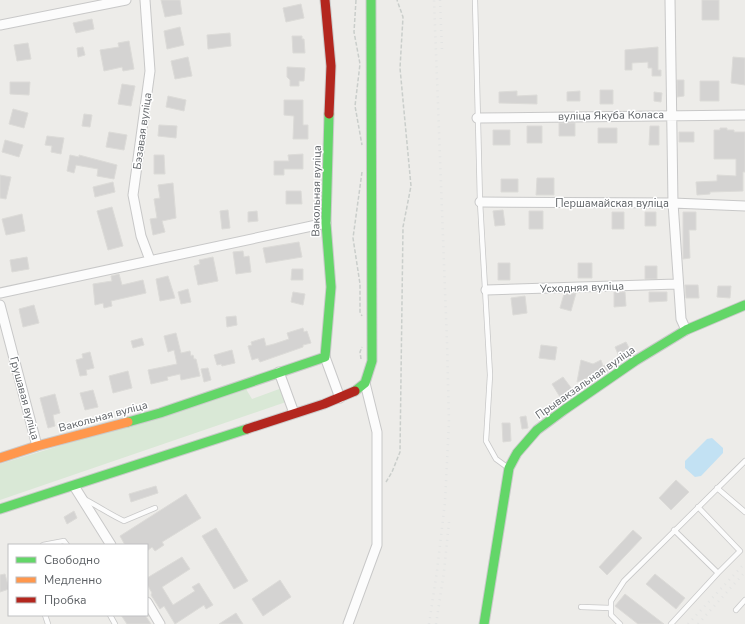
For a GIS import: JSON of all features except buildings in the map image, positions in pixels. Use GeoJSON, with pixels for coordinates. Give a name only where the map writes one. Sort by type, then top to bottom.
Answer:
{"type":"FeatureCollection","features":[{"type":"Feature","properties":{"kind":"street"},"geometry":{"type":"LineString","coordinates":[[0,24],[126,0]]}},
{"type":"Feature","properties":{"kind":"street","name":"Бэзавая вуліца"},"geometry":{"type":"LineString","coordinates":[[145,0],[150,71],[133,195],[141,236],[150,260]]}},
{"type":"Feature","properties":{"kind":"street","name":"Вакольная вуліца"},"geometry":{"type":"LineString","coordinates":[[0,458],[37,446],[160,413],[279,372],[325,358],[331,287],[326,223],[331,66],[325,0]]}},
{"type":"Feature","properties":{"kind":"street"},"geometry":{"type":"LineString","coordinates":[[348,624],[377,545],[377,432],[365,383],[372,361],[373,285],[371,0]]}},
{"type":"Feature","properties":{"kind":"street"},"geometry":{"type":"LineString","coordinates":[[670,0],[673,203],[677,284],[681,319],[686,330]]}},
{"type":"Feature","properties":{"kind":"street","name":"вуліца Якуба Коласа"},"geometry":{"type":"LineString","coordinates":[[477,118],[671,114],[745,115]]}},
{"type":"Feature","properties":{"kind":"street","name":"Першамайская вуліца"},"geometry":{"type":"LineString","coordinates":[[480,202],[673,203],[745,206]]}},
{"type":"Feature","properties":{"kind":"street"},"geometry":{"type":"LineString","coordinates":[[0,293],[326,223]]}},
{"type":"Feature","properties":{"kind":"street","name":"Усходняя вуліца"},"geometry":{"type":"LineString","coordinates":[[486,290],[677,284]]}},
{"type":"Feature","properties":{"kind":"street","name":"Грушавая вуліца"},"geometry":{"type":"LineString","coordinates":[[0,305],[37,446]]}},
{"type":"Feature","properties":{"kind":"street","name":"Прывакзальная вуліца"},"geometry":{"type":"LineString","coordinates":[[484,624],[509,468],[517,453],[537,430],[635,361],[686,330],[745,305]]}},
{"type":"Feature","properties":{"kind":"street"},"geometry":{"type":"LineString","coordinates":[[325,358],[340,398]]}},
{"type":"Feature","properties":{"kind":"street"},"geometry":{"type":"LineString","coordinates":[[279,372],[294,414]]}},
{"type":"Feature","properties":{"kind":"street"},"geometry":{"type":"LineString","coordinates":[[0,509],[294,414],[354,392],[365,383]]}},
{"type":"Feature","properties":{"kind":"street"},"geometry":{"type":"LineString","coordinates":[[74,486],[110,544]]}},
{"type":"Feature","properties":{"kind":"street"},"geometry":{"type":"LineString","coordinates":[[148,604],[160,624]]}},
{"type":"Feature","properties":{"kind":"lane"},"geometry":{"type":"LineString","coordinates":[[475,0],[480,202],[490,375],[486,441],[496,459],[509,468]]}},
{"type":"Feature","properties":{"kind":"lane"},"geometry":{"type":"LineString","coordinates":[[620,624],[611,615],[611,602],[624,581],[745,461]]}},
{"type":"Feature","properties":{"kind":"lane"},"geometry":{"type":"LineString","coordinates":[[718,488],[745,512]]}},
{"type":"Feature","properties":{"kind":"lane"},"geometry":{"type":"LineString","coordinates":[[82,499],[96,505],[106,514],[124,521],[155,508]]}},
{"type":"Feature","properties":{"kind":"lane"},"geometry":{"type":"LineString","coordinates":[[671,624],[740,551],[698,507]]}},
{"type":"Feature","properties":{"kind":"lane"},"geometry":{"type":"LineString","coordinates":[[674,530],[718,573]]}},
{"type":"Feature","properties":{"kind":"lane"},"geometry":{"type":"LineString","coordinates":[[47,544],[64,540],[66,544]]}},
{"type":"Feature","properties":{"kind":"lane"},"geometry":{"type":"LineString","coordinates":[[736,610],[745,600]]}},
{"type":"Feature","properties":{"kind":"lane"},"geometry":{"type":"LineString","coordinates":[[581,607],[611,608]]}},
{"type":"Feature","properties":{"kind":"path"},"geometry":{"type":"LineString","coordinates":[[356,0],[354,32],[360,64],[355,106],[362,150]]}},
{"type":"Feature","properties":{"kind":"path"},"geometry":{"type":"LineString","coordinates":[[378,493],[392,472],[400,452],[403,227],[410,186],[400,68],[403,17],[398,0]]}},
{"type":"Feature","properties":{"kind":"path"},"geometry":{"type":"LineString","coordinates":[[362,172],[353,238],[360,284],[360,312],[363,318]]}},
{"type":"Feature","properties":{"kind":"path"},"geometry":{"type":"LineString","coordinates":[[361,359],[360,352],[363,344]]}},
{"type":"Feature","properties":{"kind":"green space"},"geometry":{"type":"Polygon","coordinates":[[[282,388],[286,402],[0,500],[0,464],[246,389],[252,399],[282,388]]]}},
{"type":"Feature","properties":{"kind":"water"},"geometry":{"type":"Polygon","coordinates":[[[712,438],[723,448],[723,453],[701,476],[695,477],[685,468],[685,461],[707,439],[712,438]]]}},
{"type":"Feature","properties":{"kind":"railway"},"geometry":{"type":"LineString","coordinates":[[429,624],[445,502],[449,422],[434,0]]}},
{"type":"Feature","properties":{"kind":"railway"},"geometry":{"type":"LineString","coordinates":[[440,0],[442,50]]}},
{"type":"Feature","properties":{"kind":"railway"},"geometry":{"type":"LineString","coordinates":[[436,624],[444,572],[449,522]]}},
{"type":"Feature","properties":{"kind":"railway"},"geometry":{"type":"LineString","coordinates":[[688,624],[745,563]]}},
{"type":"Feature","properties":{"kind":"railway"},"geometry":{"type":"LineString","coordinates":[[698,624],[745,572]]}},
{"type":"Feature","properties":{"kind":"traffic: fast"},"geometry":{"type":"LineString","coordinates":[[355,391],[365,383],[372,361],[371,0]]}},
{"type":"Feature","properties":{"kind":"traffic: fast"},"geometry":{"type":"LineString","coordinates":[[128,422],[160,413],[325,357],[331,287],[326,223],[329,114]]}},
{"type":"Feature","properties":{"kind":"traffic: fast"},"geometry":{"type":"LineString","coordinates":[[484,624],[509,468],[517,453],[537,430],[635,361],[686,330],[745,305]]}},
{"type":"Feature","properties":{"kind":"traffic: fast"},"geometry":{"type":"LineString","coordinates":[[0,509],[247,429]]}},
{"type":"Feature","properties":{"kind":"traffic: slow"},"geometry":{"type":"LineString","coordinates":[[0,458],[37,446],[128,422]]}},
{"type":"Feature","properties":{"kind":"traffic: jam"},"geometry":{"type":"LineString","coordinates":[[325,0],[331,66],[329,114]]}},
{"type":"Feature","properties":{"kind":"traffic: jam"},"geometry":{"type":"LineString","coordinates":[[247,429],[324,404],[355,391]]}}]}
